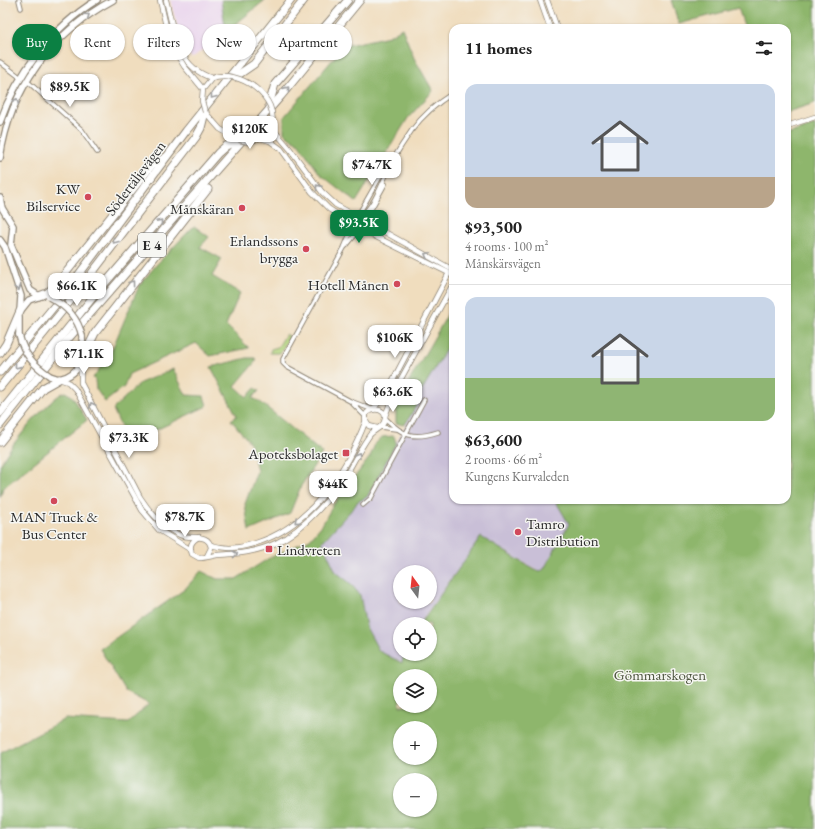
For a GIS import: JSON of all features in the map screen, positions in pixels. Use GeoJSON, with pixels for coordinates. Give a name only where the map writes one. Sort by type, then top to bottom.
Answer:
{"type":"FeatureCollection","features":[{"type":"Feature","properties":{"kind":"highway","name":"Södertäljevägen"},"geometry":{"type":"LineString","coordinates":[[0,372],[66,293],[214,95],[291,0]]}},
{"type":"Feature","properties":{"kind":"highway"},"geometry":{"type":"LineString","coordinates":[[235,77],[254,64],[304,0]]}},
{"type":"Feature","properties":{"kind":"highway"},"geometry":{"type":"LineString","coordinates":[[268,105],[276,84],[314,37],[348,0]]}},
{"type":"Feature","properties":{"kind":"highway","name":"E 4"},"geometry":{"type":"LineString","coordinates":[[0,425],[68,339],[281,96],[360,0]]}},
{"type":"Feature","properties":{"kind":"highway"},"geometry":{"type":"LineString","coordinates":[[0,387],[76,294],[181,155],[201,128],[205,112]]}},
{"type":"Feature","properties":{"kind":"highway"},"geometry":{"type":"LineString","coordinates":[[0,413],[93,298],[196,180],[218,152],[226,146],[239,140]]}},
{"type":"Feature","properties":{"kind":"highway"},"geometry":{"type":"LineString","coordinates":[[81,362],[95,333],[146,265],[220,174],[234,150]]}},
{"type":"Feature","properties":{"kind":"highway"},"geometry":{"type":"LineString","coordinates":[[38,296],[47,293],[57,284],[152,165],[169,154]]}},
{"type":"Feature","properties":{"kind":"highway"},"geometry":{"type":"LineString","coordinates":[[0,353],[6,344],[20,311]]}},
{"type":"Feature","properties":{"kind":"highway"},"geometry":{"type":"LineString","coordinates":[[0,442],[43,388],[59,379]]}},
{"type":"Feature","properties":{"kind":"main road"},"geometry":{"type":"LineString","coordinates":[[0,122],[8,102],[55,33],[77,13],[97,0]]}},
{"type":"Feature","properties":{"kind":"main road"},"geometry":{"type":"LineString","coordinates":[[0,158],[8,122],[24,79],[62,35],[87,15],[113,0]]}},
{"type":"Feature","properties":{"kind":"main road"},"geometry":{"type":"LineString","coordinates":[[0,198],[2,208],[13,226],[11,245],[30,290],[38,296]]}},
{"type":"Feature","properties":{"kind":"main road"},"geometry":{"type":"LineString","coordinates":[[0,218],[9,220]]}},
{"type":"Feature","properties":{"kind":"main road"},"geometry":{"type":"LineString","coordinates":[[12,232],[6,238],[0,239],[5,247],[21,296],[20,311],[19,335],[27,356],[39,369],[50,376],[59,379],[74,373],[81,362],[84,348],[78,324],[66,308],[49,297],[38,296],[29,300],[20,311]]}},
{"type":"Feature","properties":{"kind":"street"},"geometry":{"type":"LineString","coordinates":[[18,0],[21,8]]}},
{"type":"Feature","properties":{"kind":"street"},"geometry":{"type":"LineString","coordinates":[[160,0],[169,39],[173,48],[184,66],[203,89]]}},
{"type":"Feature","properties":{"kind":"street"},"geometry":{"type":"LineString","coordinates":[[166,0],[173,33],[181,52],[197,71],[212,78],[221,76],[235,77],[253,87],[268,105],[272,120],[271,128],[262,139]]}},
{"type":"Feature","properties":{"kind":"street"},"geometry":{"type":"LineString","coordinates":[[540,0],[549,24]]}},
{"type":"Feature","properties":{"kind":"street"},"geometry":{"type":"LineString","coordinates":[[547,0],[555,24]]}},
{"type":"Feature","properties":{"kind":"street"},"geometry":{"type":"LineString","coordinates":[[0,62],[24,79],[82,130],[97,152]]}},
{"type":"Feature","properties":{"kind":"street"},"geometry":{"type":"LineString","coordinates":[[212,78],[203,89],[202,101],[205,112],[220,129],[239,140],[249,142],[262,139],[270,141],[281,149],[320,201],[328,209],[360,229],[449,273]]}},
{"type":"Feature","properties":{"kind":"street"},"geometry":{"type":"LineString","coordinates":[[438,432],[415,437],[405,433],[397,429],[380,410],[372,409],[350,401],[287,367],[283,363],[284,356],[344,248],[353,225],[381,175],[392,162],[420,120],[437,104],[449,96]]}},
{"type":"Feature","properties":{"kind":"street"},"geometry":{"type":"LineString","coordinates":[[791,125],[815,117]]}},
{"type":"Feature","properties":{"kind":"street"},"geometry":{"type":"LineString","coordinates":[[271,128],[322,192],[336,205],[364,222],[449,267]]}},
{"type":"Feature","properties":{"kind":"street"},"geometry":{"type":"LineString","coordinates":[[344,248],[360,229],[387,181],[392,162]]}},
{"type":"Feature","properties":{"kind":"street"},"geometry":{"type":"LineString","coordinates":[[211,545],[220,548],[233,549],[274,538],[288,529],[325,493],[339,474],[360,437],[366,418],[372,409],[384,397],[449,278]]}},
{"type":"Feature","properties":{"kind":"street"},"geometry":{"type":"LineString","coordinates":[[59,379],[68,382],[75,389],[142,510],[159,530],[191,550],[195,556],[202,558],[207,556],[233,555],[262,549],[292,534],[328,499],[344,479],[369,435],[379,427],[385,417],[398,386],[449,291]]}},
{"type":"Feature","properties":{"kind":"street"},"geometry":{"type":"LineString","coordinates":[[81,362],[81,383],[140,497],[148,508],[172,531],[187,537],[206,538],[211,545],[211,551],[207,556]]}},
{"type":"Feature","properties":{"kind":"street"},"geometry":{"type":"LineString","coordinates":[[363,505],[371,498],[424,400]]}},
{"type":"Feature","properties":{"kind":"street"},"geometry":{"type":"LineString","coordinates":[[350,401],[366,418],[369,426],[397,429]]}},
{"type":"Feature","properties":{"kind":"street"},"geometry":{"type":"LineString","coordinates":[[191,550],[193,541],[199,538]]}},
{"type":"Feature","properties":{"kind":"shaded area"},"geometry":{"type":"Polygon","coordinates":[[[170,0],[221,0],[225,24],[202,24],[202,50],[194,56],[194,24],[177,24],[170,0]]]}},
{"type":"Feature","properties":{"kind":"shaded area"},"geometry":{"type":"Polygon","coordinates":[[[449,346],[449,504],[557,504],[569,524],[544,569],[540,572],[481,537],[437,599],[437,565],[393,565],[393,609],[430,609],[424,617],[393,617],[393,658],[379,651],[366,627],[360,595],[350,583],[336,572],[322,542],[357,502],[367,497],[417,404],[421,392],[449,346]]]}},
{"type":"Feature","properties":{"kind":"green space"},"geometry":{"type":"Polygon","coordinates":[[[221,0],[265,0],[236,24],[225,24],[221,0]]]}},
{"type":"Feature","properties":{"kind":"green space"},"geometry":{"type":"Polygon","coordinates":[[[671,0],[815,0],[815,103],[791,111],[791,24],[744,24],[738,8],[679,24],[671,0]]]}},
{"type":"Feature","properties":{"kind":"green space"},"geometry":{"type":"Polygon","coordinates":[[[402,28],[414,58],[433,91],[408,118],[356,202],[320,174],[299,144],[284,133],[284,117],[332,60],[352,60],[352,44],[389,36],[402,28]]]}},
{"type":"Feature","properties":{"kind":"green space","name":"Gömmarskogen"},"geometry":{"type":"Polygon","coordinates":[[[815,125],[815,829],[0,829],[0,753],[65,719],[128,723],[149,704],[126,692],[100,649],[185,589],[201,571],[217,579],[236,579],[271,557],[310,539],[322,525],[333,505],[370,457],[375,444],[382,437],[394,436],[396,443],[367,497],[357,502],[322,542],[336,572],[350,583],[360,595],[366,627],[379,651],[393,658],[393,661],[402,663],[402,661],[437,661],[437,617],[425,617],[430,609],[437,609],[437,600],[481,537],[535,570],[540,572],[544,569],[569,524],[557,504],[791,504],[791,133],[815,125]]]}},
{"type":"Feature","properties":{"kind":"green space"},"geometry":{"type":"Polygon","coordinates":[[[194,226],[209,237],[200,247],[222,259],[212,276],[240,293],[226,325],[249,348],[210,356],[196,343],[129,374],[124,387],[105,402],[96,389],[95,380],[93,378],[110,354],[139,286],[157,264],[194,226]]]}},
{"type":"Feature","properties":{"kind":"green space"},"geometry":{"type":"Polygon","coordinates":[[[449,312],[449,346],[421,392],[417,404],[406,423],[403,425],[396,423],[396,404],[449,312]]]}},
{"type":"Feature","properties":{"kind":"green space"},"geometry":{"type":"Polygon","coordinates":[[[286,334],[290,337],[280,353],[270,353],[271,349],[278,347],[286,334]]]}},
{"type":"Feature","properties":{"kind":"green space"},"geometry":{"type":"Polygon","coordinates":[[[247,358],[255,358],[256,361],[235,386],[247,397],[255,388],[259,391],[252,398],[259,401],[322,453],[301,486],[290,513],[249,531],[245,504],[257,471],[251,444],[231,420],[237,416],[211,367],[247,358]]]}},
{"type":"Feature","properties":{"kind":"green space"},"geometry":{"type":"Polygon","coordinates":[[[173,369],[186,395],[204,396],[207,406],[128,443],[113,409],[140,383],[173,369]]]}},
{"type":"Feature","properties":{"kind":"green space"},"geometry":{"type":"Polygon","coordinates":[[[65,392],[72,396],[87,420],[3,488],[0,497],[0,466],[3,459],[19,437],[40,413],[59,395],[65,392]]]}},
{"type":"Feature","properties":{"kind":"place","name":"KW Bilservice"},"geometry":{"type":"Point","coordinates":[88,197]}},
{"type":"Feature","properties":{"kind":"place","name":"Månskäran"},"geometry":{"type":"Point","coordinates":[242,208]}},
{"type":"Feature","properties":{"kind":"place","name":"Erlandssons brygga"},"geometry":{"type":"Point","coordinates":[306,249]}},
{"type":"Feature","properties":{"kind":"place","name":"Hotell Månen"},"geometry":{"type":"Point","coordinates":[397,284]}},
{"type":"Feature","properties":{"kind":"place","name":"Apoteksbolaget"},"geometry":{"type":"Point","coordinates":[346,453]}},
{"type":"Feature","properties":{"kind":"place","name":"MAN Truck & Bus Center"},"geometry":{"type":"Point","coordinates":[54,501]}},
{"type":"Feature","properties":{"kind":"place","name":"Tamro Distribution"},"geometry":{"type":"Point","coordinates":[518,532]}},
{"type":"Feature","properties":{"kind":"place","name":"Lindvreten"},"geometry":{"type":"Point","coordinates":[269,549]}}]}
